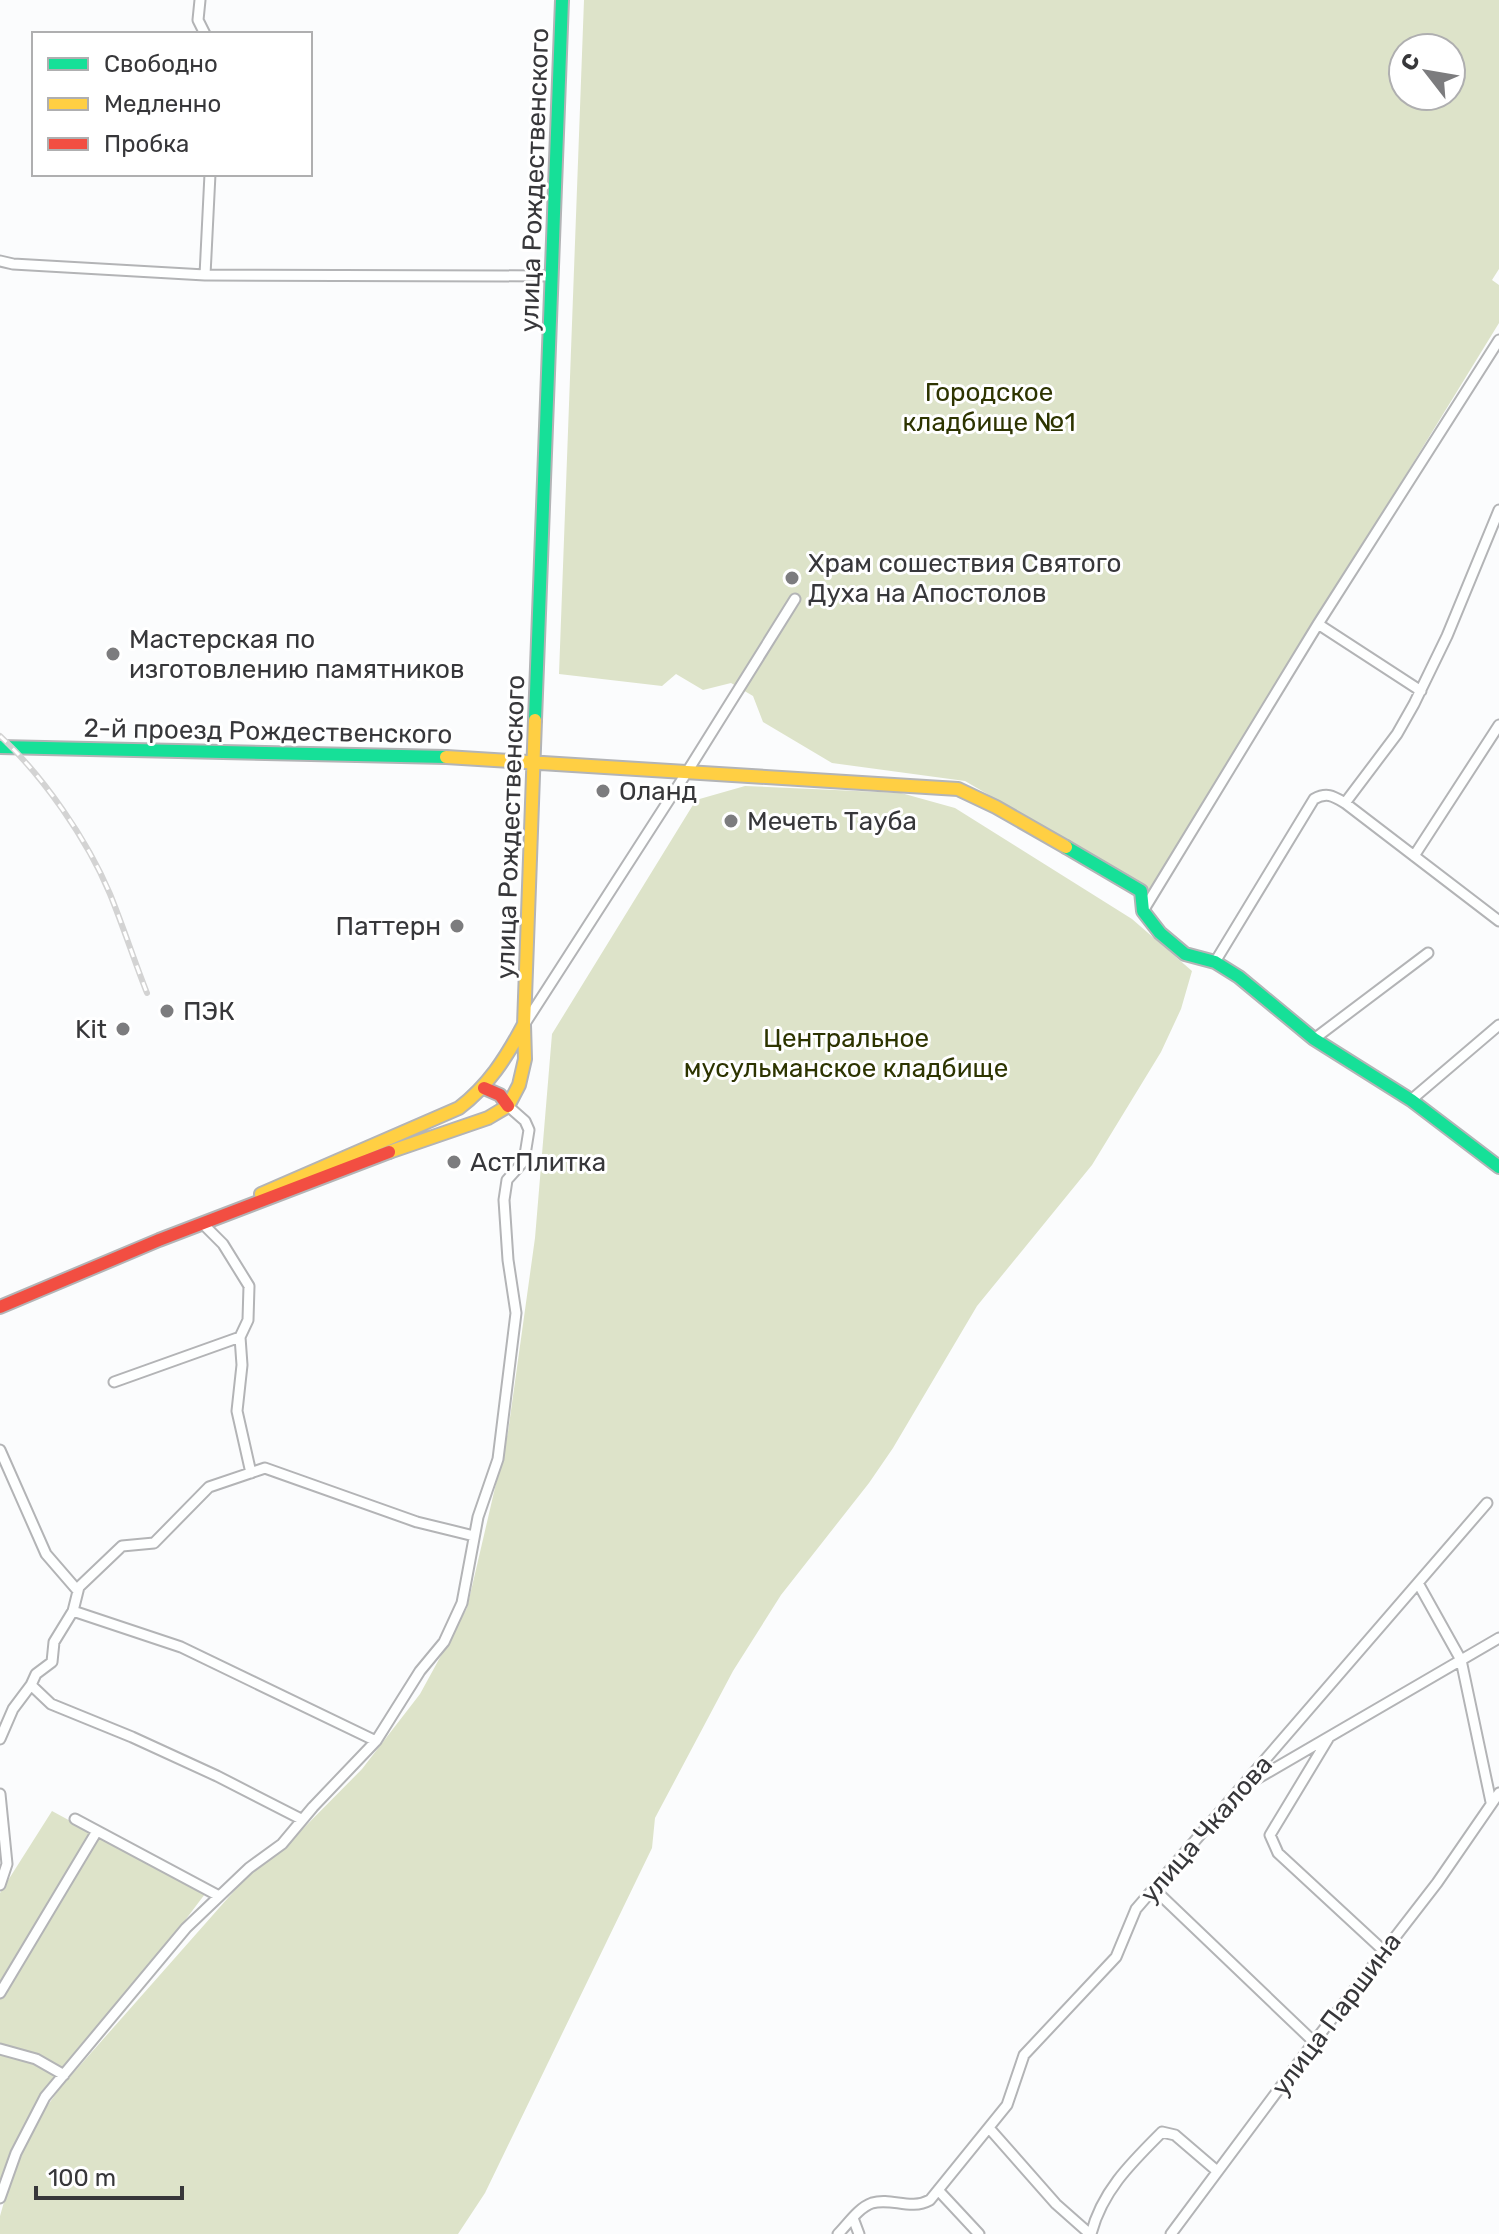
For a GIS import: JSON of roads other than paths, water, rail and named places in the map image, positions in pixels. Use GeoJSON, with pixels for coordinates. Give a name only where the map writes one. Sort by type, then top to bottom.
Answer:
{"type":"FeatureCollection","features":[{"type":"Feature","properties":{"kind":"main road","name":"улица Рождественского"},"geometry":{"type":"LineString","coordinates":[[508,1106],[519,1085],[525,1059],[562,0]]}},
{"type":"Feature","properties":{"kind":"main road","name":"2-й проезд Рождественского"},"geometry":{"type":"LineString","coordinates":[[0,747],[462,757],[958,789],[996,807],[1141,891],[1143,911]]}},
{"type":"Feature","properties":{"kind":"main road"},"geometry":{"type":"LineString","coordinates":[[1143,911],[1160,933],[1185,954],[1215,962],[1239,977],[1314,1039],[1411,1100],[1496,1160]]}},
{"type":"Feature","properties":{"kind":"main road"},"geometry":{"type":"LineString","coordinates":[[488,1118],[472,1106],[510,1052],[524,1025]]}},
{"type":"Feature","properties":{"kind":"main road"},"geometry":{"type":"LineString","coordinates":[[0,1307],[459,1108],[479,1093],[500,1095],[508,1106],[488,1118],[435,1135],[159,1240]]}},
{"type":"Feature","properties":{"kind":"street"},"geometry":{"type":"LineString","coordinates":[[200,0],[198,20],[204,32]]}},
{"type":"Feature","properties":{"kind":"street"},"geometry":{"type":"LineString","coordinates":[[205,275],[210,176]]}},
{"type":"Feature","properties":{"kind":"street"},"geometry":{"type":"LineString","coordinates":[[0,261],[205,275],[552,276]]}},
{"type":"Feature","properties":{"kind":"street"},"geometry":{"type":"LineString","coordinates":[[1143,911],[1318,624],[1499,340]]}},
{"type":"Feature","properties":{"kind":"street"},"geometry":{"type":"LineString","coordinates":[[1345,803],[1397,734],[1421,691],[1499,510]]}},
{"type":"Feature","properties":{"kind":"street"},"geometry":{"type":"LineString","coordinates":[[524,1025],[795,599]]}},
{"type":"Feature","properties":{"kind":"street"},"geometry":{"type":"LineString","coordinates":[[1318,624],[1421,691]]}},
{"type":"Feature","properties":{"kind":"street"},"geometry":{"type":"LineString","coordinates":[[1414,856],[1499,725]]}},
{"type":"Feature","properties":{"kind":"street"},"geometry":{"type":"LineString","coordinates":[[1215,962],[1314,799],[1322,794],[1332,795],[1345,803],[1499,921]]}},
{"type":"Feature","properties":{"kind":"street"},"geometry":{"type":"LineString","coordinates":[[1314,1039],[1428,953]]}},
{"type":"Feature","properties":{"kind":"street"},"geometry":{"type":"LineString","coordinates":[[1411,1100],[1499,1025]]}},
{"type":"Feature","properties":{"kind":"street"},"geometry":{"type":"LineString","coordinates":[[0,2198],[16,2153],[45,2097],[186,1928],[249,1868],[282,1844],[301,1819],[376,1741],[420,1671],[444,1642],[462,1603],[478,1517],[498,1459],[516,1313],[504,1200],[507,1180],[524,1161],[529,1130],[525,1121],[508,1106]]}},
{"type":"Feature","properties":{"kind":"street"},"geometry":{"type":"LineString","coordinates":[[203,1224],[223,1244],[249,1286],[248,1320],[240,1337],[242,1365],[237,1411],[251,1473]]}},
{"type":"Feature","properties":{"kind":"street"},"geometry":{"type":"LineString","coordinates":[[114,1382],[240,1337]]}},
{"type":"Feature","properties":{"kind":"street"},"geometry":{"type":"LineString","coordinates":[[0,1450],[46,1554],[78,1591]]}},
{"type":"Feature","properties":{"kind":"street"},"geometry":{"type":"LineString","coordinates":[[0,1739],[13,1709],[36,1674],[52,1662],[54,1642],[73,1611],[79,1587],[122,1546],[154,1543],[209,1487],[265,1468],[417,1522],[474,1536]]}},
{"type":"Feature","properties":{"kind":"street","name":"улица Чкалова"},"geometry":{"type":"LineString","coordinates":[[838,2234],[861,2209],[875,2202],[920,2205],[930,2200],[1007,2105],[1024,2055],[1116,1957],[1136,1909],[1487,1503]]}},
{"type":"Feature","properties":{"kind":"street"},"geometry":{"type":"LineString","coordinates":[[1418,1583],[1461,1660],[1491,1802]]}},
{"type":"Feature","properties":{"kind":"street"},"geometry":{"type":"LineString","coordinates":[[73,1611],[181,1647],[376,1741]]}},
{"type":"Feature","properties":{"kind":"street"},"geometry":{"type":"LineString","coordinates":[[1241,1788],[1499,1638]]}},
{"type":"Feature","properties":{"kind":"street"},"geometry":{"type":"LineString","coordinates":[[31,1685],[51,1704],[203,1769],[301,1819]]}},
{"type":"Feature","properties":{"kind":"street"},"geometry":{"type":"LineString","coordinates":[[1330,1736],[1270,1835],[1278,1853],[1384,1951]]}},
{"type":"Feature","properties":{"kind":"street","name":"улица Паршина"},"geometry":{"type":"LineString","coordinates":[[1171,2234],[1459,1854],[1499,1793]]}},
{"type":"Feature","properties":{"kind":"street"},"geometry":{"type":"LineString","coordinates":[[0,1794],[7,1864],[0,1885]]}},
{"type":"Feature","properties":{"kind":"street"},"geometry":{"type":"LineString","coordinates":[[75,1819],[219,1896]]}},
{"type":"Feature","properties":{"kind":"street"},"geometry":{"type":"LineString","coordinates":[[0,1993],[97,1831]]}},
{"type":"Feature","properties":{"kind":"street"},"geometry":{"type":"LineString","coordinates":[[1154,1889],[1314,2042]]}},
{"type":"Feature","properties":{"kind":"street"},"geometry":{"type":"LineString","coordinates":[[0,2049],[36,2059],[64,2075]]}},
{"type":"Feature","properties":{"kind":"street"},"geometry":{"type":"LineString","coordinates":[[989,2128],[1056,2204],[1090,2234],[1097,2212],[1116,2182],[1162,2132],[1175,2135],[1217,2171]]}},
{"type":"Feature","properties":{"kind":"street"},"geometry":{"type":"LineString","coordinates":[[938,2190],[979,2234]]}},
{"type":"Feature","properties":{"kind":"street"},"geometry":{"type":"LineString","coordinates":[[853,2218],[859,2234]]}},
{"type":"Feature","properties":{"kind":"railway"},"geometry":{"type":"LineString","coordinates":[[0,736],[48,789],[89,852],[110,894],[147,993]]}},
{"type":"Feature","properties":{"kind":"place","name":"Храм сошествия Святого Духа на Апостолов"},"geometry":{"type":"Point","coordinates":[792,578]}},
{"type":"Feature","properties":{"kind":"place","name":"Мастерская по изготовлению памятников"},"geometry":{"type":"Point","coordinates":[113,654]}},
{"type":"Feature","properties":{"kind":"place","name":"Оланд"},"geometry":{"type":"Point","coordinates":[603,791]}},
{"type":"Feature","properties":{"kind":"place","name":"Мечеть Тауба"},"geometry":{"type":"Point","coordinates":[731,821]}},
{"type":"Feature","properties":{"kind":"place","name":"Паттерн"},"geometry":{"type":"Point","coordinates":[457,926]}},
{"type":"Feature","properties":{"kind":"place","name":"ПЭК"},"geometry":{"type":"Point","coordinates":[167,1011]}},
{"type":"Feature","properties":{"kind":"place","name":"Kit"},"geometry":{"type":"Point","coordinates":[123,1029]}},
{"type":"Feature","properties":{"kind":"place","name":"АстПлитка"},"geometry":{"type":"Point","coordinates":[454,1162]}},
{"type":"Feature","properties":{"kind":"park label","name":"Городское кладбище №1"},"geometry":{"type":"Point","coordinates":[989,407]}},
{"type":"Feature","properties":{"kind":"park label","name":"Центральное мусульманское кладбище"},"geometry":{"type":"Point","coordinates":[846,1053]}}]}
